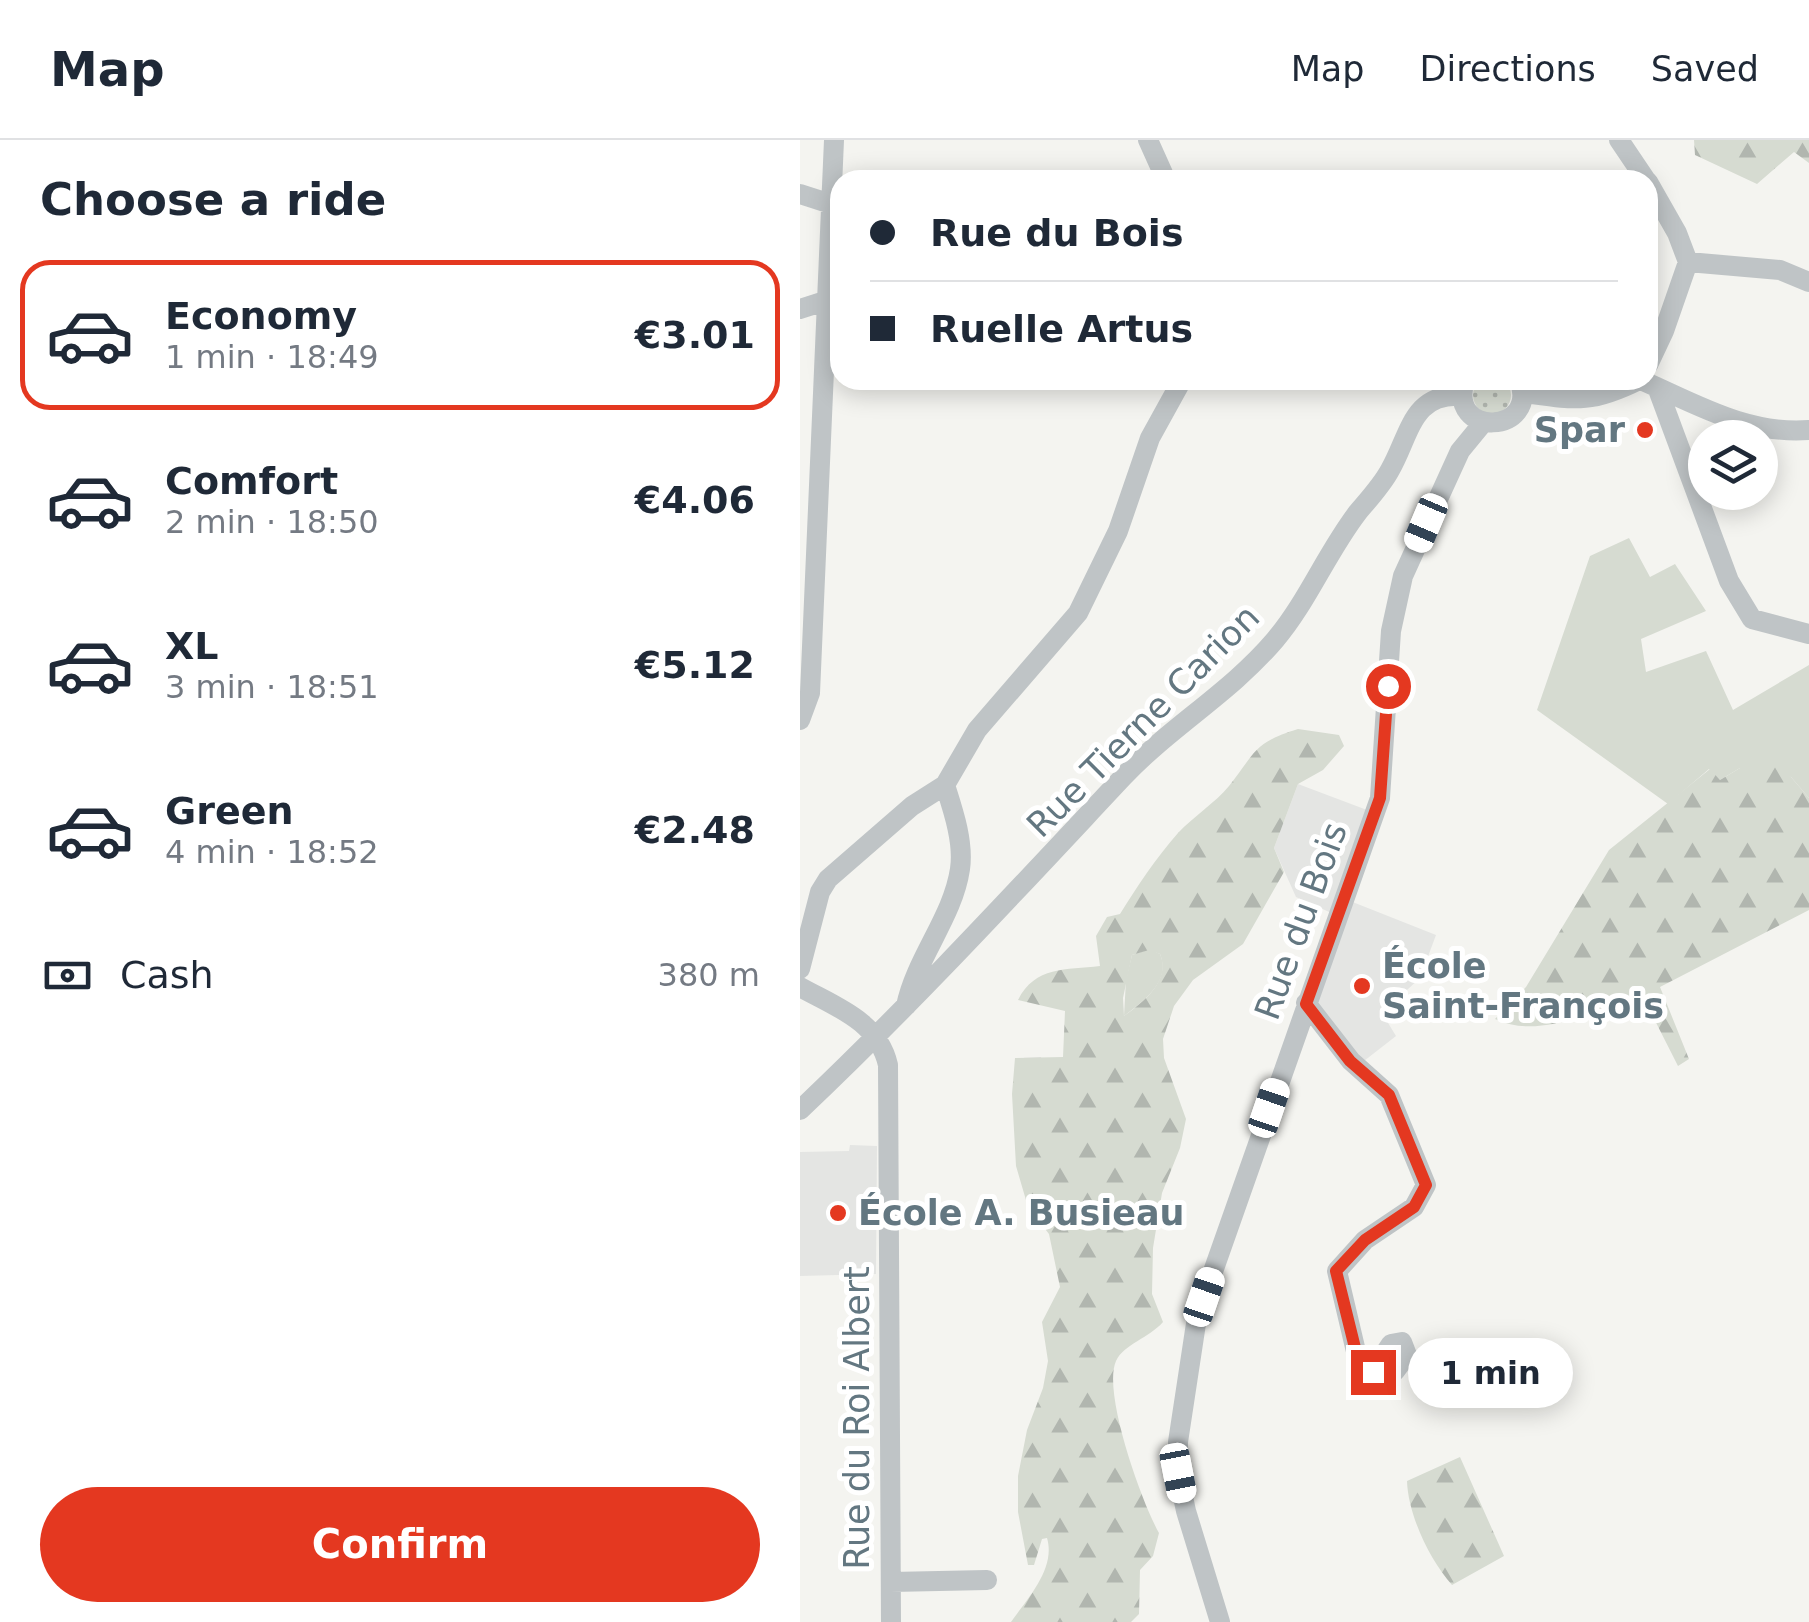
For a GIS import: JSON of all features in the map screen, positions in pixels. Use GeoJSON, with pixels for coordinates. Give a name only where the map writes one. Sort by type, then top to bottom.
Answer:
{"type":"FeatureCollection","features":[{"type":"Feature","properties":{"kind":"street"},"geometry":{"type":"LineString","coordinates":[[832,170],[834,140]]}},
{"type":"Feature","properties":{"kind":"street"},"geometry":{"type":"LineString","coordinates":[[1148,140],[1162,170]]}},
{"type":"Feature","properties":{"kind":"street"},"geometry":{"type":"LineString","coordinates":[[1618,140],[1639,170]]}},
{"type":"Feature","properties":{"kind":"street"},"geometry":{"type":"LineString","coordinates":[[800,194],[830,204],[810,694],[800,720]]}},
{"type":"Feature","properties":{"kind":"street"},"geometry":{"type":"LineString","coordinates":[[1658,200],[1688,262],[1658,343]]}},
{"type":"Feature","properties":{"kind":"street"},"geometry":{"type":"LineString","coordinates":[[1688,262],[1780,270],[1809,282]]}},
{"type":"Feature","properties":{"kind":"street"},"geometry":{"type":"LineString","coordinates":[[800,309],[828,300]]}},
{"type":"Feature","properties":{"kind":"street"},"geometry":{"type":"LineString","coordinates":[[1658,388],[1716,420]]}},
{"type":"Feature","properties":{"kind":"street"},"geometry":{"type":"LineString","coordinates":[[800,969],[820,892],[828,880],[912,806],[945,785],[977,730],[1078,612],[1118,531],[1150,438],[1176,390]]}},
{"type":"Feature","properties":{"kind":"street","name":"Rue Tierne Carion"},"geometry":{"type":"LineString","coordinates":[[800,1110],[906,1008],[1126,774],[1166,736],[1233,685],[1276,639],[1341,534],[1389,474],[1416,415],[1440,396],[1458,390]]}},
{"type":"Feature","properties":{"kind":"street"},"geometry":{"type":"LineString","coordinates":[[1464,390],[1468,412],[1483,422],[1496,424],[1511,417],[1520,390]]}},
{"type":"Feature","properties":{"kind":"street"},"geometry":{"type":"LineString","coordinates":[[1531,390],[1566,400],[1592,399],[1621,390]]}},
{"type":"Feature","properties":{"kind":"street"},"geometry":{"type":"LineString","coordinates":[[1651,390],[1688,451]]}},
{"type":"Feature","properties":{"kind":"street","name":"Rue du Bois"},"geometry":{"type":"LineString","coordinates":[[1220,1622],[1178,1473],[1178,1442],[1197,1317],[1380,798],[1391,631],[1402,576],[1460,451],[1483,422]]}},
{"type":"Feature","properties":{"kind":"street"},"geometry":{"type":"LineString","coordinates":[[1778,432],[1809,430]]}},
{"type":"Feature","properties":{"kind":"street"},"geometry":{"type":"LineString","coordinates":[[1709,510],[1729,581],[1752,620],[1809,634]]}},
{"type":"Feature","properties":{"kind":"street"},"geometry":{"type":"LineString","coordinates":[[906,1008],[911,982],[951,898],[961,866],[954,813],[945,785]]}},
{"type":"Feature","properties":{"kind":"street"},"geometry":{"type":"LineString","coordinates":[[800,987],[853,1015],[877,1036]]}},
{"type":"Feature","properties":{"kind":"street"},"geometry":{"type":"LineString","coordinates":[[1306,1004],[1350,1061],[1389,1095],[1426,1185],[1414,1207],[1365,1240],[1336,1271],[1358,1360],[1373,1372]]}},
{"type":"Feature","properties":{"kind":"street","name":"Rue du Roi Albert"},"geometry":{"type":"LineString","coordinates":[[877,1036],[884,1049],[888,1078],[891,1622]]}},
{"type":"Feature","properties":{"kind":"street"},"geometry":{"type":"LineString","coordinates":[[890,1582],[987,1580]]}},
{"type":"Feature","properties":{"kind":"shaded area"},"geometry":{"type":"Polygon","coordinates":[[[1298,784],[1375,813],[1345,899],[1436,935],[1420,978],[1382,1013],[1396,1036],[1364,1061],[1310,994],[1338,916],[1296,897],[1274,848],[1298,784]]]}},
{"type":"Feature","properties":{"kind":"shaded area","name":"École A. Busieau"},"geometry":{"type":"Polygon","coordinates":[[[850,1145],[877,1146],[876,1274],[800,1276],[800,1152],[849,1151],[850,1145]]]}},
{"type":"Feature","properties":{"kind":"green space"},"geometry":{"type":"Polygon","coordinates":[[[1694,140],[1809,140],[1809,163],[1794,152],[1757,184],[1695,155],[1694,140]]]}},
{"type":"Feature","properties":{"kind":"green space"},"geometry":{"type":"Polygon","coordinates":[[[1474,390],[1510,390],[1505,408],[1492,414],[1479,408],[1473,395],[1474,390]]]}},
{"type":"Feature","properties":{"kind":"green space"},"geometry":{"type":"Polygon","coordinates":[[[1629,538],[1650,577],[1675,564],[1706,611],[1641,639],[1646,672],[1706,651],[1733,710],[1809,665],[1809,798],[1791,777],[1740,768],[1720,780],[1709,769],[1668,804],[1537,710],[1590,556],[1629,538]]]}},
{"type":"Feature","properties":{"kind":"green space"},"geometry":{"type":"Polygon","coordinates":[[[1298,729],[1339,735],[1344,746],[1323,770],[1298,784],[1274,848],[1284,872],[1243,944],[1193,980],[1174,1006],[1163,1039],[1164,1058],[1186,1119],[1180,1148],[1162,1193],[1153,1248],[1152,1294],[1163,1322],[1120,1355],[1113,1376],[1126,1447],[1159,1533],[1153,1556],[1140,1570],[1139,1614],[1131,1622],[1011,1622],[1039,1582],[1048,1560],[1047,1538],[1042,1539],[1034,1565],[1028,1565],[1018,1512],[1018,1476],[1048,1361],[1042,1322],[1060,1287],[1049,1234],[1028,1207],[1016,1166],[1012,1094],[1015,1058],[1063,1057],[1065,1011],[1018,1000],[1042,975],[1100,966],[1096,936],[1107,917],[1120,914],[1170,842],[1223,792],[1257,750],[1298,729]],[[1149,950],[1132,955],[1123,998],[1124,1016],[1158,982],[1162,973],[1160,954],[1149,950]]]}},
{"type":"Feature","properties":{"kind":"green space"},"geometry":{"type":"Polygon","coordinates":[[[1765,760],[1791,777],[1809,798],[1809,910],[1660,987],[1689,1059],[1678,1066],[1641,993],[1550,1024],[1513,1025],[1495,1019],[1526,987],[1609,850],[1710,769],[1720,780],[1765,760]]]}},
{"type":"Feature","properties":{"kind":"green space"},"geometry":{"type":"Polygon","coordinates":[[[1150,949],[1160,954],[1163,964],[1159,982],[1124,1016],[1132,955],[1150,949]]]}},
{"type":"Feature","properties":{"kind":"green space"},"geometry":{"type":"Polygon","coordinates":[[[1460,1457],[1504,1556],[1452,1585],[1421,1536],[1407,1481],[1460,1457]]]}},
{"type":"Feature","properties":{"kind":"place","name":"Spar"},"geometry":{"type":"Point","coordinates":[1645,430]}},
{"type":"Feature","properties":{"kind":"place","name":"École Saint-François"},"geometry":{"type":"Point","coordinates":[1362,986]}},
{"type":"Feature","properties":{"kind":"place","name":"École A. Busieau"},"geometry":{"type":"Point","coordinates":[838,1213]}},
{"type":"Feature","properties":{"kind":"route"},"geometry":{"type":"LineString","coordinates":[[1373,1372],[1358,1360],[1336,1271],[1365,1240],[1414,1207],[1426,1185],[1389,1095],[1350,1061],[1306,1004],[1380,798],[1388,686]]}}]}
